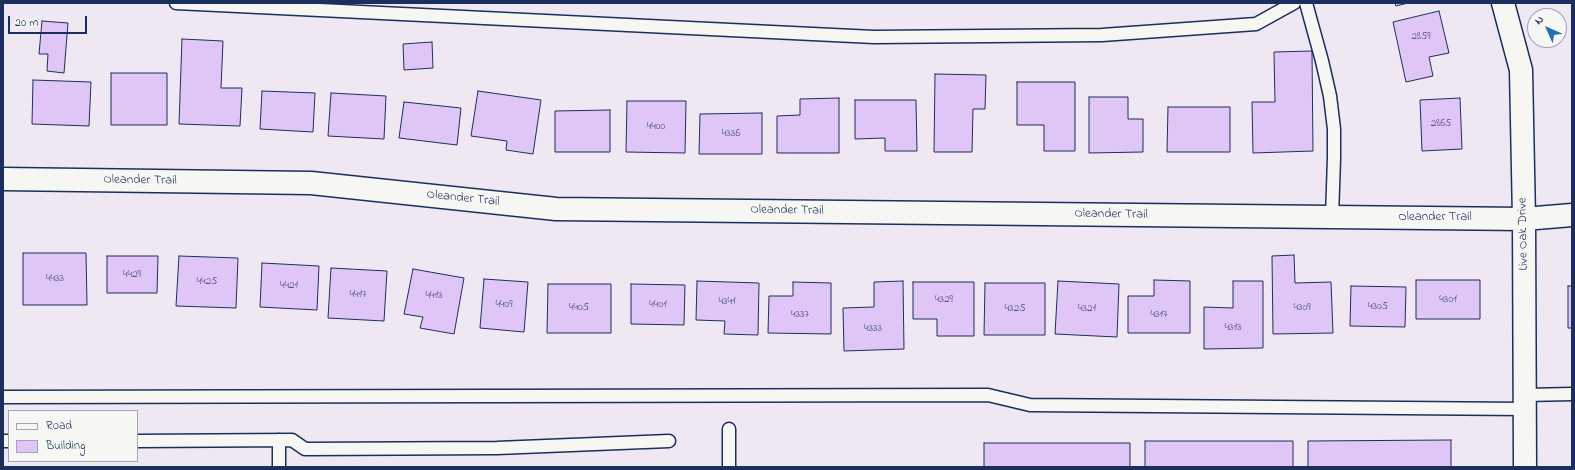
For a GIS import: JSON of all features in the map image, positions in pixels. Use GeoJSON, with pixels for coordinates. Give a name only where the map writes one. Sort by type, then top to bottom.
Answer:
{"type":"FeatureCollection","features":[{"type":"Feature","properties":{"kind":"street","name":"Live Oak Drive"},"geometry":{"type":"LineString","coordinates":[[1503,3],[1521,70],[1524,219],[1525,467]]}},
{"type":"Feature","properties":{"kind":"street","name":"Oleander Trail"},"geometry":{"type":"LineString","coordinates":[[3,179],[311,183],[556,209],[1524,219],[1572,215]]}},
{"type":"Feature","properties":{"kind":"lane"},"geometry":{"type":"LineString","coordinates":[[176,3],[874,37],[1102,35],[1256,24],[1294,3]]}},
{"type":"Feature","properties":{"kind":"lane"},"geometry":{"type":"LineString","coordinates":[[1306,3],[1322,61],[1331,103],[1334,129],[1332,217]]}},
{"type":"Feature","properties":{"kind":"lane"},"geometry":{"type":"LineString","coordinates":[[3,397],[988,395],[1030,405],[1525,402],[1572,394]]}},
{"type":"Feature","properties":{"kind":"lane"},"geometry":{"type":"LineString","coordinates":[[729,429],[729,467]]}},
{"type":"Feature","properties":{"kind":"lane"},"geometry":{"type":"LineString","coordinates":[[278,467],[279,440]]}},
{"type":"Feature","properties":{"kind":"lane"},"geometry":{"type":"LineString","coordinates":[[138,441],[292,440],[305,449],[497,448],[669,441]]}},
{"type":"Feature","properties":{"kind":"building"},"geometry":{"type":"Polygon","coordinates":[[[1395,3],[1408,3],[1396,6],[1395,3]]]}},
{"type":"Feature","properties":{"kind":"building"},"geometry":{"type":"Polygon","coordinates":[[[1439,11],[1449,53],[1429,57],[1433,76],[1406,82],[1393,22],[1439,11]]]}},
{"type":"Feature","properties":{"kind":"building"},"geometry":{"type":"Polygon","coordinates":[[[42,21],[68,23],[64,73],[47,71],[48,54],[39,54],[42,21]]]}},
{"type":"Feature","properties":{"kind":"building"},"geometry":{"type":"Polygon","coordinates":[[[182,39],[223,41],[221,88],[242,88],[240,126],[179,124],[182,39]]]}},
{"type":"Feature","properties":{"kind":"building"},"geometry":{"type":"Polygon","coordinates":[[[432,42],[433,68],[404,70],[403,44],[432,42]]]}},
{"type":"Feature","properties":{"kind":"building"},"geometry":{"type":"Polygon","coordinates":[[[1312,51],[1313,151],[1253,153],[1252,102],[1275,102],[1274,52],[1312,51]]]}},
{"type":"Feature","properties":{"kind":"building"},"geometry":{"type":"Polygon","coordinates":[[[111,73],[167,73],[167,125],[111,125],[111,73]]]}},
{"type":"Feature","properties":{"kind":"building"},"geometry":{"type":"Polygon","coordinates":[[[935,74],[986,75],[985,109],[973,109],[972,152],[934,152],[935,74]]]}},
{"type":"Feature","properties":{"kind":"building"},"geometry":{"type":"Polygon","coordinates":[[[33,80],[91,82],[89,126],[32,124],[33,80]]]}},
{"type":"Feature","properties":{"kind":"building"},"geometry":{"type":"Polygon","coordinates":[[[1017,82],[1075,82],[1075,151],[1044,151],[1044,125],[1017,125],[1017,82]]]}},
{"type":"Feature","properties":{"kind":"building"},"geometry":{"type":"Polygon","coordinates":[[[262,91],[315,93],[313,132],[260,129],[262,91]]]}},
{"type":"Feature","properties":{"kind":"building"},"geometry":{"type":"Polygon","coordinates":[[[478,91],[541,100],[533,154],[506,150],[507,141],[471,136],[478,91]]]}},
{"type":"Feature","properties":{"kind":"building"},"geometry":{"type":"Polygon","coordinates":[[[331,93],[386,96],[384,139],[328,136],[331,93]]]}},
{"type":"Feature","properties":{"kind":"building"},"geometry":{"type":"Polygon","coordinates":[[[1089,97],[1128,97],[1128,119],[1143,119],[1143,152],[1089,153],[1089,97]]]}},
{"type":"Feature","properties":{"kind":"building"},"geometry":{"type":"Polygon","coordinates":[[[839,98],[839,153],[777,153],[777,116],[800,115],[800,99],[839,98]]]}},
{"type":"Feature","properties":{"kind":"building"},"geometry":{"type":"Polygon","coordinates":[[[1460,98],[1462,149],[1422,151],[1420,100],[1460,98]]]}},
{"type":"Feature","properties":{"kind":"building"},"geometry":{"type":"Polygon","coordinates":[[[855,100],[916,100],[917,151],[885,151],[885,138],[855,139],[855,100]]]}},
{"type":"Feature","properties":{"kind":"building"},"geometry":{"type":"Polygon","coordinates":[[[627,101],[686,101],[685,153],[626,152],[627,101]]]}},
{"type":"Feature","properties":{"kind":"building"},"geometry":{"type":"Polygon","coordinates":[[[404,102],[461,108],[457,145],[399,138],[404,102]]]}},
{"type":"Feature","properties":{"kind":"building"},"geometry":{"type":"Polygon","coordinates":[[[1168,107],[1230,107],[1230,152],[1167,152],[1168,107]]]}},
{"type":"Feature","properties":{"kind":"building"},"geometry":{"type":"Polygon","coordinates":[[[610,110],[610,152],[555,152],[555,111],[610,110]]]}},
{"type":"Feature","properties":{"kind":"building"},"geometry":{"type":"Polygon","coordinates":[[[762,113],[762,154],[699,154],[700,114],[762,113]]]}},
{"type":"Feature","properties":{"kind":"building"},"geometry":{"type":"Polygon","coordinates":[[[23,253],[86,253],[87,305],[23,305],[23,253]]]}},
{"type":"Feature","properties":{"kind":"building"},"geometry":{"type":"Polygon","coordinates":[[[1294,255],[1295,283],[1331,282],[1333,333],[1273,334],[1272,256],[1294,255]]]}},
{"type":"Feature","properties":{"kind":"building"},"geometry":{"type":"Polygon","coordinates":[[[107,256],[158,256],[157,293],[107,293],[107,256]]]}},
{"type":"Feature","properties":{"kind":"building"},"geometry":{"type":"Polygon","coordinates":[[[179,256],[238,258],[236,308],[176,306],[179,256]]]}},
{"type":"Feature","properties":{"kind":"building"},"geometry":{"type":"Polygon","coordinates":[[[262,263],[319,266],[317,310],[260,307],[262,263]]]}},
{"type":"Feature","properties":{"kind":"building"},"geometry":{"type":"Polygon","coordinates":[[[331,268],[387,271],[384,321],[328,318],[331,268]]]}},
{"type":"Feature","properties":{"kind":"building"},"geometry":{"type":"Polygon","coordinates":[[[413,269],[464,278],[454,334],[420,328],[423,317],[404,314],[413,269]]]}},
{"type":"Feature","properties":{"kind":"building"},"geometry":{"type":"Polygon","coordinates":[[[484,279],[528,282],[524,332],[480,328],[484,279]]]}},
{"type":"Feature","properties":{"kind":"building"},"geometry":{"type":"Polygon","coordinates":[[[1154,280],[1190,281],[1190,333],[1128,333],[1128,296],[1154,296],[1154,280]]]}},
{"type":"Feature","properties":{"kind":"building"},"geometry":{"type":"Polygon","coordinates":[[[1416,280],[1480,280],[1480,319],[1416,319],[1416,280]]]}},
{"type":"Feature","properties":{"kind":"building"},"geometry":{"type":"Polygon","coordinates":[[[697,281],[759,283],[758,335],[724,334],[725,321],[696,320],[697,281]]]}},
{"type":"Feature","properties":{"kind":"building"},"geometry":{"type":"Polygon","coordinates":[[[903,281],[904,349],[844,351],[843,308],[874,307],[874,282],[903,281]]]}},
{"type":"Feature","properties":{"kind":"building"},"geometry":{"type":"Polygon","coordinates":[[[1058,281],[1119,284],[1117,337],[1055,334],[1058,281]]]}},
{"type":"Feature","properties":{"kind":"building"},"geometry":{"type":"Polygon","coordinates":[[[1233,281],[1263,281],[1263,348],[1204,349],[1204,307],[1233,308],[1233,281]]]}},
{"type":"Feature","properties":{"kind":"building"},"geometry":{"type":"Polygon","coordinates":[[[793,282],[831,283],[831,334],[768,333],[769,296],[793,296],[793,282]]]}},
{"type":"Feature","properties":{"kind":"building"},"geometry":{"type":"Polygon","coordinates":[[[913,282],[974,282],[974,336],[937,336],[937,319],[913,319],[913,282]]]}},
{"type":"Feature","properties":{"kind":"building"},"geometry":{"type":"Polygon","coordinates":[[[985,283],[1045,283],[1045,335],[984,335],[985,283]]]}},
{"type":"Feature","properties":{"kind":"building"},"geometry":{"type":"Polygon","coordinates":[[[548,284],[611,284],[611,333],[547,333],[548,284]]]}},
{"type":"Feature","properties":{"kind":"building"},"geometry":{"type":"Polygon","coordinates":[[[631,284],[685,285],[684,325],[631,324],[631,284]]]}},
{"type":"Feature","properties":{"kind":"building"},"geometry":{"type":"Polygon","coordinates":[[[1351,286],[1406,287],[1405,327],[1350,326],[1351,286]]]}},
{"type":"Feature","properties":{"kind":"building"},"geometry":{"type":"Polygon","coordinates":[[[1568,286],[1572,286],[1572,328],[1568,328],[1568,286]]]}},
{"type":"Feature","properties":{"kind":"building"},"geometry":{"type":"Polygon","coordinates":[[[1451,440],[1451,467],[1308,467],[1308,441],[1451,440]]]}},
{"type":"Feature","properties":{"kind":"building"},"geometry":{"type":"Polygon","coordinates":[[[1145,441],[1293,441],[1293,467],[1145,467],[1145,441]]]}},
{"type":"Feature","properties":{"kind":"building"},"geometry":{"type":"Polygon","coordinates":[[[984,443],[1130,443],[1130,467],[984,467],[984,443]]]}}]}
